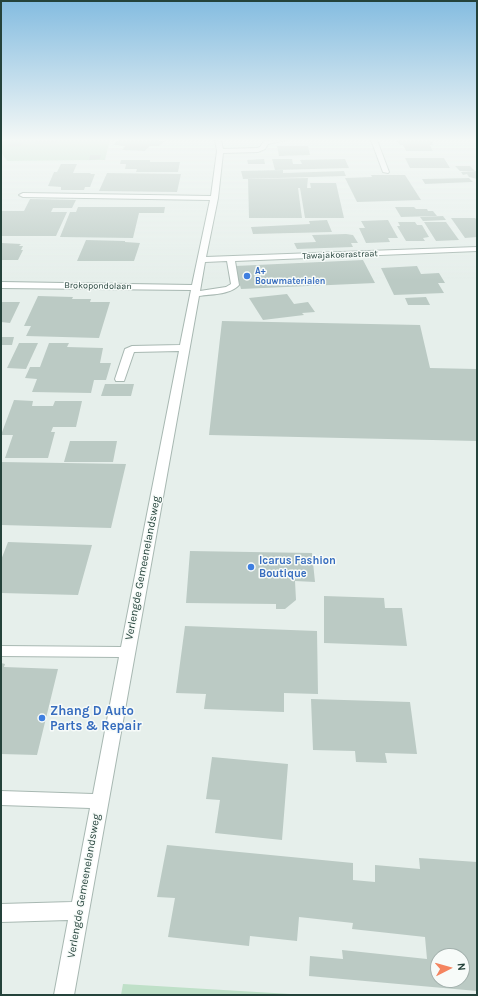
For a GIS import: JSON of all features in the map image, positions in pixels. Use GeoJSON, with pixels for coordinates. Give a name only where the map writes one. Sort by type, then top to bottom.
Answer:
{"type":"FeatureCollection","features":[{"type":"Feature","properties":{"kind":"street","name":"Verlengde Gemeenelandsweg"},"geometry":{"type":"LineString","coordinates":[[64,995],[215,186]]}},
{"type":"Feature","properties":{"kind":"street"},"geometry":{"type":"LineString","coordinates":[[23,195],[214,198]]}},
{"type":"Feature","properties":{"kind":"street","name":"Tawajakoerastraat"},"geometry":{"type":"LineString","coordinates":[[202,260],[477,249]]}},
{"type":"Feature","properties":{"kind":"street","name":"Brokopondolaan"},"geometry":{"type":"LineString","coordinates":[[1,285],[195,291],[228,290],[236,285],[231,259]]}},
{"type":"Feature","properties":{"kind":"street"},"geometry":{"type":"LineString","coordinates":[[120,380],[128,351],[132,349],[184,348]]}},
{"type":"Feature","properties":{"kind":"street"},"geometry":{"type":"LineString","coordinates":[[1,651],[127,652]]}},
{"type":"Feature","properties":{"kind":"street"},"geometry":{"type":"LineString","coordinates":[[1,798],[100,801]]}},
{"type":"Feature","properties":{"kind":"street"},"geometry":{"type":"LineString","coordinates":[[1,913],[79,911]]}},
{"type":"Feature","properties":{"kind":"green space"},"geometry":{"type":"Polygon","coordinates":[[[123,984],[307,995],[121,995],[123,984]]]}},
{"type":"Feature","properties":{"kind":"building"},"geometry":{"type":"Polygon","coordinates":[[[54,186],[90,186],[85,187],[84,190],[61,190],[61,187],[54,186]]]}},
{"type":"Feature","properties":{"kind":"building"},"geometry":{"type":"Polygon","coordinates":[[[101,186],[178,186],[177,192],[99,191],[101,186]]]}},
{"type":"Feature","properties":{"kind":"building"},"geometry":{"type":"Polygon","coordinates":[[[248,186],[307,186],[307,188],[311,188],[311,186],[337,186],[344,218],[305,218],[300,188],[298,188],[302,218],[249,218],[248,186]]]}},
{"type":"Feature","properties":{"kind":"building"},"geometry":{"type":"Polygon","coordinates":[[[349,186],[412,186],[421,200],[357,202],[349,186]]]}},
{"type":"Feature","properties":{"kind":"building"},"geometry":{"type":"Polygon","coordinates":[[[30,199],[76,200],[72,208],[53,208],[51,212],[67,212],[56,236],[1,236],[1,211],[24,211],[30,199]]]}},
{"type":"Feature","properties":{"kind":"building"},"geometry":{"type":"Polygon","coordinates":[[[78,207],[165,207],[164,213],[139,213],[133,238],[60,237],[70,212],[76,212],[78,207]]]}},
{"type":"Feature","properties":{"kind":"building"},"geometry":{"type":"Polygon","coordinates":[[[395,207],[427,209],[428,211],[433,211],[437,216],[401,217],[395,207]]]}},
{"type":"Feature","properties":{"kind":"building"},"geometry":{"type":"Polygon","coordinates":[[[443,216],[446,220],[423,221],[420,217],[443,216]]]}},
{"type":"Feature","properties":{"kind":"building"},"geometry":{"type":"Polygon","coordinates":[[[451,218],[475,218],[477,220],[477,237],[465,238],[451,218]]]}},
{"type":"Feature","properties":{"kind":"building"},"geometry":{"type":"Polygon","coordinates":[[[327,220],[332,232],[253,234],[251,227],[310,224],[309,221],[327,220]]]}},
{"type":"Feature","properties":{"kind":"building"},"geometry":{"type":"Polygon","coordinates":[[[388,220],[398,238],[388,238],[390,242],[366,243],[359,228],[365,228],[361,221],[388,220]]]}},
{"type":"Feature","properties":{"kind":"building"},"geometry":{"type":"Polygon","coordinates":[[[398,222],[415,222],[417,225],[422,225],[429,237],[423,238],[425,241],[406,241],[397,226],[400,226],[398,222]]]}},
{"type":"Feature","properties":{"kind":"building"},"geometry":{"type":"Polygon","coordinates":[[[424,222],[446,222],[459,240],[436,241],[424,222]]]}},
{"type":"Feature","properties":{"kind":"building"},"geometry":{"type":"Polygon","coordinates":[[[312,235],[353,235],[358,243],[351,243],[353,247],[297,249],[294,243],[316,242],[312,235]]]}},
{"type":"Feature","properties":{"kind":"building"},"geometry":{"type":"Polygon","coordinates":[[[86,240],[140,243],[134,261],[77,261],[86,240]]]}},
{"type":"Feature","properties":{"kind":"building"},"geometry":{"type":"Polygon","coordinates":[[[2,243],[21,244],[19,246],[23,246],[21,250],[23,250],[18,260],[1,260],[2,243]]]}},
{"type":"Feature","properties":{"kind":"building"},"geometry":{"type":"Polygon","coordinates":[[[363,260],[375,283],[241,289],[235,266],[363,260]]]}},
{"type":"Feature","properties":{"kind":"building"},"geometry":{"type":"Polygon","coordinates":[[[417,266],[421,274],[439,273],[445,283],[438,283],[444,293],[394,295],[381,268],[417,266]]]}},
{"type":"Feature","properties":{"kind":"building"},"geometry":{"type":"Polygon","coordinates":[[[287,294],[294,304],[308,302],[315,312],[302,313],[304,315],[263,320],[249,298],[287,294]]]}},
{"type":"Feature","properties":{"kind":"building"},"geometry":{"type":"Polygon","coordinates":[[[38,296],[73,297],[72,299],[91,299],[90,302],[110,302],[99,338],[26,336],[31,326],[24,326],[38,296]]]}},
{"type":"Feature","properties":{"kind":"building"},"geometry":{"type":"Polygon","coordinates":[[[426,297],[430,305],[408,305],[405,298],[426,297]]]}},
{"type":"Feature","properties":{"kind":"building"},"geometry":{"type":"Polygon","coordinates":[[[1,302],[20,302],[10,323],[1,322],[1,302]]]}},
{"type":"Feature","properties":{"kind":"building"},"geometry":{"type":"Polygon","coordinates":[[[222,321],[420,325],[430,368],[476,369],[477,441],[209,435],[222,321]]]}},
{"type":"Feature","properties":{"kind":"building"},"geometry":{"type":"Polygon","coordinates":[[[1,337],[14,337],[12,345],[1,345],[1,337]]]}},
{"type":"Feature","properties":{"kind":"building"},"geometry":{"type":"Polygon","coordinates":[[[19,343],[38,343],[26,369],[7,368],[19,343]]]}},
{"type":"Feature","properties":{"kind":"building"},"geometry":{"type":"Polygon","coordinates":[[[49,343],[69,343],[67,347],[103,348],[100,363],[111,363],[106,380],[94,380],[91,393],[32,392],[37,379],[25,378],[30,367],[40,367],[49,343]]]}},
{"type":"Feature","properties":{"kind":"building"},"geometry":{"type":"Polygon","coordinates":[[[105,384],[134,384],[131,396],[101,396],[105,384]]]}},
{"type":"Feature","properties":{"kind":"building"},"geometry":{"type":"Polygon","coordinates":[[[14,400],[33,401],[32,406],[53,406],[55,401],[82,401],[76,427],[53,427],[51,432],[55,432],[48,458],[5,458],[13,435],[1,435],[14,400]]]}},
{"type":"Feature","properties":{"kind":"building"},"geometry":{"type":"Polygon","coordinates":[[[70,441],[117,441],[113,462],[64,462],[70,441]]]}},
{"type":"Feature","properties":{"kind":"building"},"geometry":{"type":"Polygon","coordinates":[[[1,462],[126,464],[111,528],[1,525],[1,462]]]}},
{"type":"Feature","properties":{"kind":"building"},"geometry":{"type":"Polygon","coordinates":[[[8,542],[92,545],[78,595],[1,593],[1,560],[8,542]]]}},
{"type":"Feature","properties":{"kind":"building","name":"Icarus Fashion Boutique"},"geometry":{"type":"Polygon","coordinates":[[[190,551],[312,553],[315,582],[295,581],[296,600],[285,609],[276,609],[276,604],[186,603],[190,551]]]}},
{"type":"Feature","properties":{"kind":"building"},"geometry":{"type":"Polygon","coordinates":[[[324,596],[384,598],[385,608],[402,608],[407,646],[324,643],[324,596]]]}},
{"type":"Feature","properties":{"kind":"building"},"geometry":{"type":"Polygon","coordinates":[[[185,626],[317,631],[318,694],[284,693],[284,712],[204,709],[206,694],[176,693],[185,626]]]}},
{"type":"Feature","properties":{"kind":"building"},"geometry":{"type":"Polygon","coordinates":[[[1,663],[5,664],[4,667],[58,669],[37,755],[1,754],[1,663]]]}},
{"type":"Feature","properties":{"kind":"building"},"geometry":{"type":"Polygon","coordinates":[[[311,699],[410,702],[417,754],[385,753],[387,763],[356,762],[355,751],[313,750],[311,699]]]}},
{"type":"Feature","properties":{"kind":"building"},"geometry":{"type":"Polygon","coordinates":[[[212,757],[288,764],[282,840],[215,833],[220,800],[206,799],[212,757]]]}},
{"type":"Feature","properties":{"kind":"building"},"geometry":{"type":"Polygon","coordinates":[[[167,845],[353,863],[353,880],[375,882],[375,865],[420,869],[419,858],[477,862],[477,991],[443,988],[470,988],[470,948],[430,948],[430,987],[309,976],[310,956],[343,959],[342,950],[427,959],[425,937],[352,929],[353,923],[299,917],[297,941],[250,936],[249,946],[168,937],[175,898],[157,897],[167,845]]]}},
{"type":"Feature","properties":{"kind":"place","name":"A+ Bouwmaterialen"},"geometry":{"type":"Point","coordinates":[247,276]}},
{"type":"Feature","properties":{"kind":"place","name":"Icarus Fashion Boutique"},"geometry":{"type":"Point","coordinates":[251,567]}},
{"type":"Feature","properties":{"kind":"place","name":"Zhang D Auto Parts & Repair"},"geometry":{"type":"Point","coordinates":[42,718]}}]}
